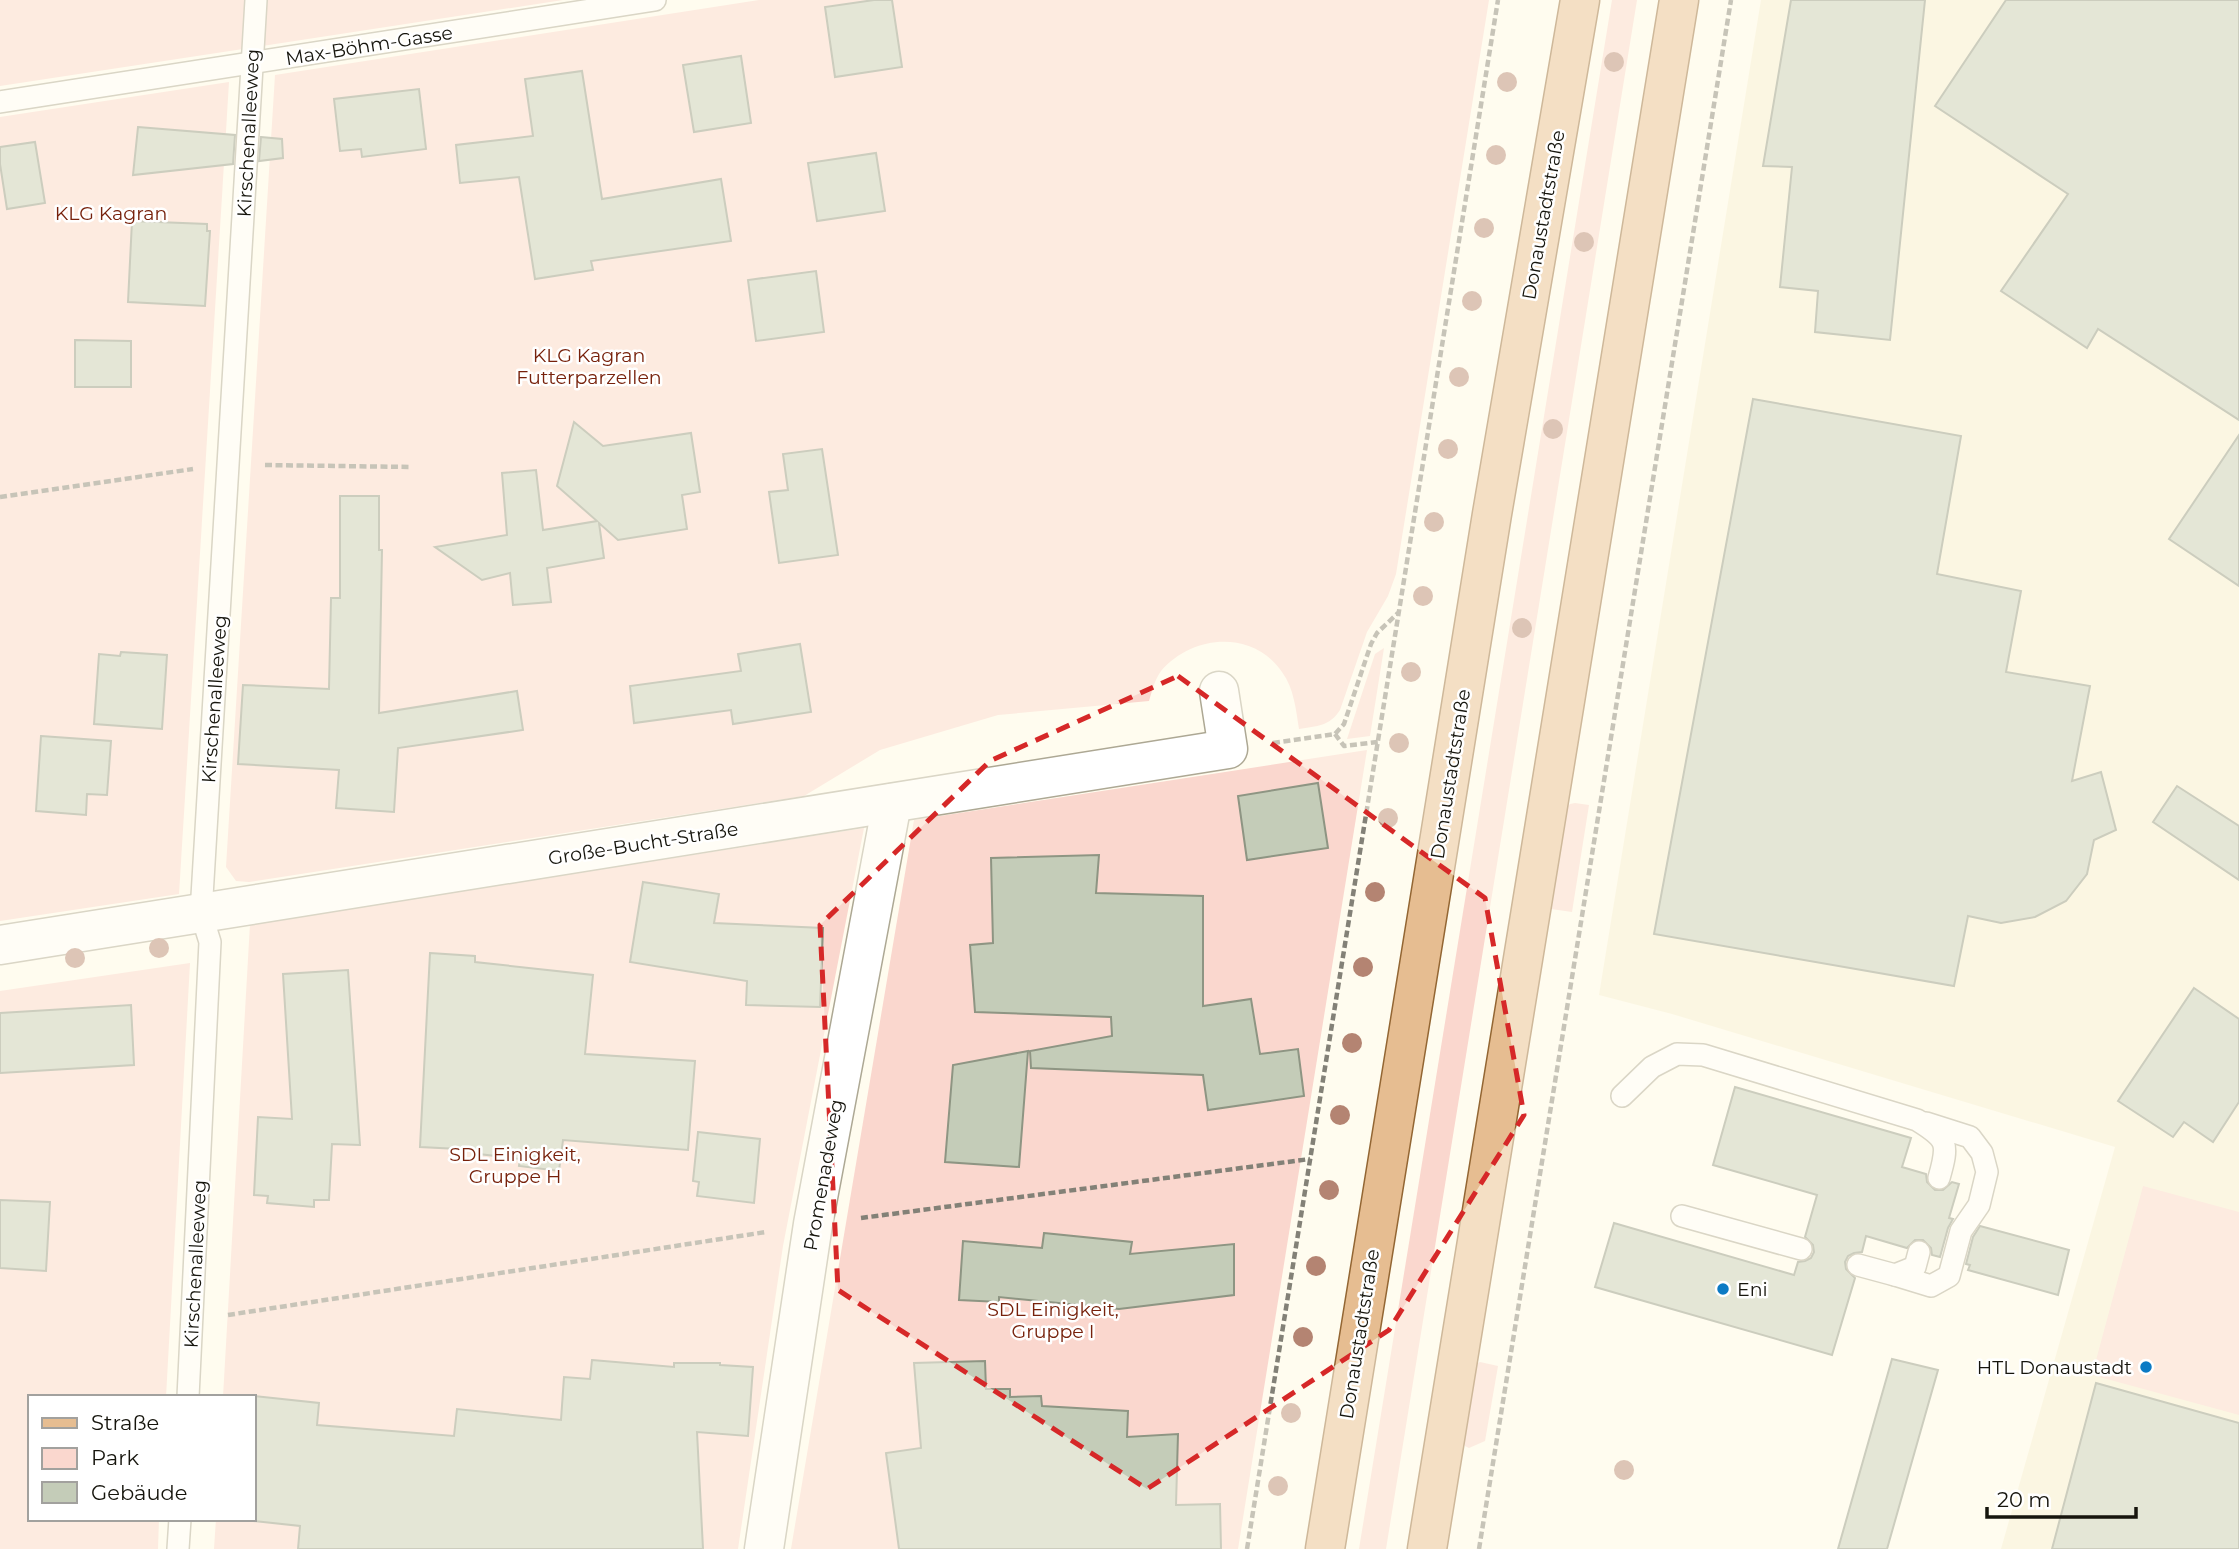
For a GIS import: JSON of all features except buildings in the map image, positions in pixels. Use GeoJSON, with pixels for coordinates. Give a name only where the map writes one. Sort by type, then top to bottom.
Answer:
{"type":"FeatureCollection","features":[{"type":"Feature","properties":{"kind":"main road","name":"Donaustadtstraße"},"geometry":{"type":"LineString","coordinates":[[1325,1549],[1492,514],[1580,0]]}},
{"type":"Feature","properties":{"kind":"main road"},"geometry":{"type":"LineString","coordinates":[[1427,1549],[1679,0]]}},
{"type":"Feature","properties":{"kind":"street"},"geometry":{"type":"LineString","coordinates":[[1219,691],[1228,749]]}},
{"type":"Feature","properties":{"kind":"street","name":"Große-Bucht-Straße"},"geometry":{"type":"LineString","coordinates":[[0,945],[1228,749]]}},
{"type":"Feature","properties":{"kind":"street","name":"Promenadeweg"},"geometry":{"type":"LineString","coordinates":[[764,1549],[813,1224],[892,803]]}},
{"type":"Feature","properties":{"kind":"lane","name":"Kirschenalleeweg"},"geometry":{"type":"LineString","coordinates":[[188,1395],[210,942],[201,913],[256,0]]}},
{"type":"Feature","properties":{"kind":"lane","name":"Max-Böhm-Gasse"},"geometry":{"type":"LineString","coordinates":[[0,102],[655,0]]}},
{"type":"Feature","properties":{"kind":"lane"},"geometry":{"type":"LineString","coordinates":[[1622,1096],[1652,1068],[1676,1054],[1703,1055],[1970,1137],[1982,1153],[1987,1172],[1979,1205],[1961,1231],[1949,1276],[1931,1286],[1858,1265]]}},
{"type":"Feature","properties":{"kind":"lane"},"geometry":{"type":"LineString","coordinates":[[1917,1120],[1939,1133],[1946,1153],[1939,1178]]}},
{"type":"Feature","properties":{"kind":"lane"},"geometry":{"type":"LineString","coordinates":[[1682,1216],[1801,1249]]}},
{"type":"Feature","properties":{"kind":"lane"},"geometry":{"type":"LineString","coordinates":[[1895,1275],[1914,1267],[1919,1252]]}},
{"type":"Feature","properties":{"kind":"lane"},"geometry":{"type":"LineString","coordinates":[[178,1549],[180,1521]]}},
{"type":"Feature","properties":{"kind":"path"},"geometry":{"type":"LineString","coordinates":[[1247,1549],[1498,0]]}},
{"type":"Feature","properties":{"kind":"path"},"geometry":{"type":"LineString","coordinates":[[1479,1549],[1731,0]]}},
{"type":"Feature","properties":{"kind":"path"},"geometry":{"type":"LineString","coordinates":[[1228,749],[1335,734],[1343,724],[1371,643],[1377,633],[1399,612]]}},
{"type":"Feature","properties":{"kind":"path"},"geometry":{"type":"LineString","coordinates":[[1335,734],[1344,746],[1378,742]]}},
{"type":"Feature","properties":{"kind":"path"},"geometry":{"type":"LineString","coordinates":[[192,1320],[813,1224],[1310,1159]]}},
{"type":"Feature","properties":{"kind":"highlighted area"},"geometry":{"type":"Polygon","coordinates":[[[1178,676],[1485,898],[1524,1115],[1389,1330],[1147,1489],[838,1290],[820,925],[990,761],[1178,676]]]}},
{"type":"Feature","properties":{"kind":"shaded area"},"geometry":{"type":"Polygon","coordinates":[[[1761,0],[2239,0],[2239,1549],[2001,1549],[2115,1147],[1672,1014],[1599,995],[1761,0]]]}},
{"type":"Feature","properties":{"kind":"green space"},"geometry":{"type":"Polygon","coordinates":[[[0,0],[563,0],[0,86],[0,0]]]}},
{"type":"Feature","properties":{"kind":"green space","name":"KLG Kagran Futterparzellen"},"geometry":{"type":"Polygon","coordinates":[[[759,0],[1489,0],[1396,574],[1388,596],[1367,632],[1340,710],[1327,722],[1299,729],[1289,685],[1270,658],[1239,643],[1206,644],[1174,659],[1161,671],[1149,701],[998,715],[880,750],[804,796],[249,882],[236,881],[226,867],[275,75],[759,0]]]}},
{"type":"Feature","properties":{"kind":"green space"},"geometry":{"type":"Polygon","coordinates":[[[1612,0],[1637,0],[1386,1549],[1359,1549],[1612,0]]]}},
{"type":"Feature","properties":{"kind":"green space","name":"KLG Kagran"},"geometry":{"type":"Polygon","coordinates":[[[229,82],[179,894],[0,921],[0,117],[229,82]]]}},
{"type":"Feature","properties":{"kind":"green space"},"geometry":{"type":"Polygon","coordinates":[[[1384,648],[1370,736],[1347,739],[1375,654],[1384,648]]]}},
{"type":"Feature","properties":{"kind":"green space","name":"SDL Einigkeit, Gruppe I"},"geometry":{"type":"Polygon","coordinates":[[[1367,750],[1238,1549],[791,1549],[914,820],[1367,750]]]}},
{"type":"Feature","properties":{"kind":"green space"},"geometry":{"type":"Polygon","coordinates":[[[1575,803],[1589,805],[1572,912],[1551,909],[1567,807],[1575,803]]]}},
{"type":"Feature","properties":{"kind":"green space","name":"SDL Einigkeit, Gruppe H"},"geometry":{"type":"Polygon","coordinates":[[[864,828],[783,1246],[738,1549],[214,1549],[216,1521],[256,1521],[256,1395],[223,1395],[250,924],[864,828]]]}},
{"type":"Feature","properties":{"kind":"green space"},"geometry":{"type":"Polygon","coordinates":[[[190,963],[166,1395],[28,1395],[28,1521],[159,1521],[158,1549],[0,1549],[0,991],[190,963]]]}},
{"type":"Feature","properties":{"kind":"green space"},"geometry":{"type":"Polygon","coordinates":[[[2143,1186],[2239,1212],[2239,1415],[2092,1375],[2143,1186]]]}},
{"type":"Feature","properties":{"kind":"green space"},"geometry":{"type":"Polygon","coordinates":[[[1480,1362],[1498,1366],[1485,1441],[1469,1448],[1463,1441],[1476,1364],[1480,1362]]]}},
{"type":"Feature","properties":{"kind":"place","name":"Eni"},"geometry":{"type":"Point","coordinates":[1723,1289]}},
{"type":"Feature","properties":{"kind":"place","name":"HTL Donaustadt"},"geometry":{"type":"Point","coordinates":[2146,1367]}}]}
